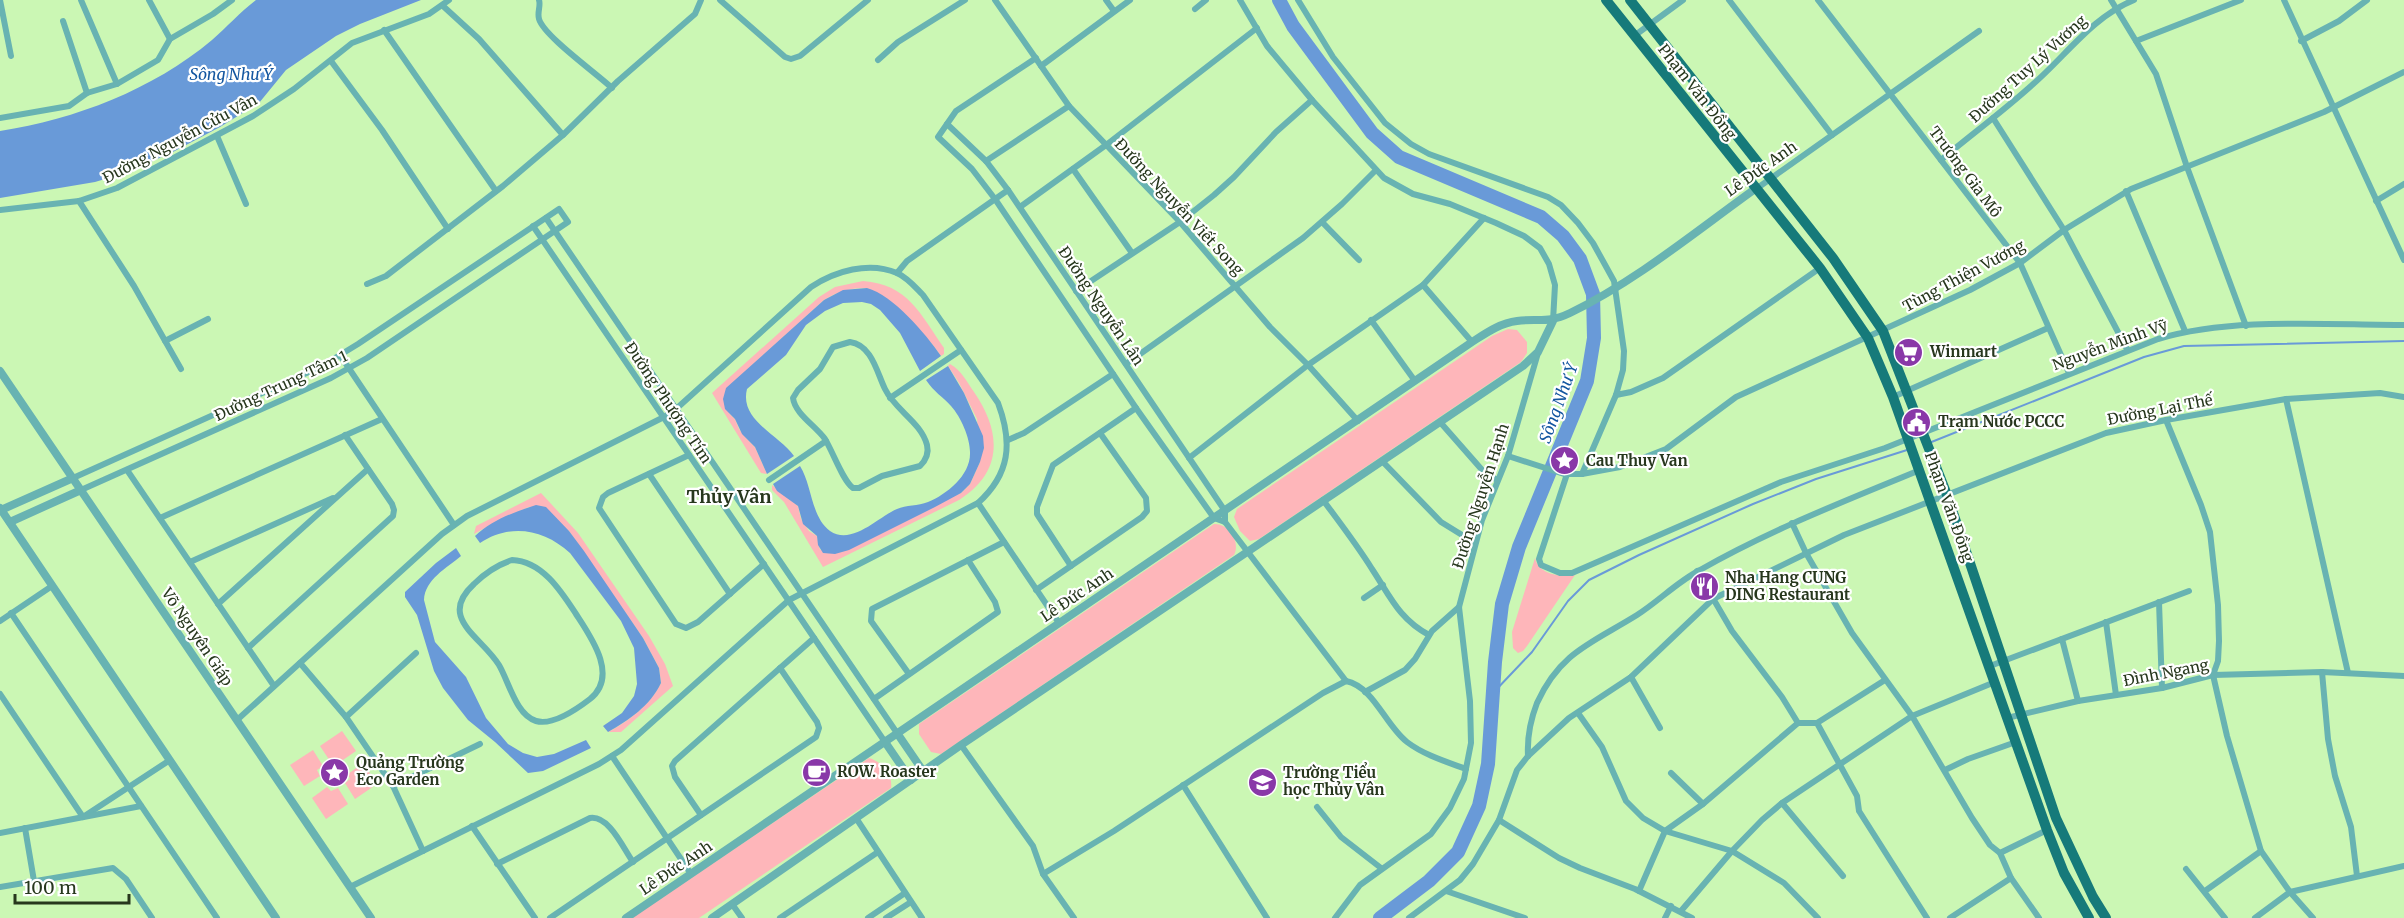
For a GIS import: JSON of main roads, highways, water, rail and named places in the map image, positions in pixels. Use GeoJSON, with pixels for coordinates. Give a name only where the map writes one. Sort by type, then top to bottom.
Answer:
{"type":"FeatureCollection","features":[{"type":"Feature","properties":{"kind":"main road","name":"Phạm Văn Đồng"},"geometry":{"type":"LineString","coordinates":[[1606,0],[1820,268],[1868,338],[1920,470],[2047,830],[2064,873],[2089,918]]}},
{"type":"Feature","properties":{"kind":"main road","name":"Phạm Văn Đồng"},"geometry":{"type":"LineString","coordinates":[[1630,0],[1833,258],[1883,331],[1947,495],[2056,818],[2093,897],[2106,918]]}},
{"type":"Feature","properties":{"kind":"water","name":"Sông Như Ý"},"geometry":{"type":"Polygon","coordinates":[[[256,0],[421,0],[336,36],[286,70],[259,103],[171,153],[125,173],[95,182],[0,198],[0,131],[57,119],[139,88],[189,58],[256,0]]]}},
{"type":"Feature","properties":{"kind":"water"},"geometry":{"type":"Polygon","coordinates":[[[867,288],[887,298],[898,307],[927,337],[941,356],[920,371],[900,333],[880,310],[871,304],[843,303],[825,311],[806,325],[786,355],[747,389],[746,400],[754,418],[794,456],[767,474],[755,447],[742,434],[735,419],[725,409],[723,399],[726,388],[824,300],[843,290],[867,288]]]}},
{"type":"Feature","properties":{"kind":"water"},"geometry":{"type":"Polygon","coordinates":[[[948,366],[964,393],[983,436],[984,448],[970,484],[961,493],[849,550],[835,554],[823,553],[818,545],[817,536],[803,524],[798,506],[777,491],[773,484],[800,466],[819,518],[830,531],[838,535],[856,533],[897,509],[924,503],[943,494],[962,476],[967,468],[970,452],[967,434],[958,416],[926,380],[948,366]]]}},
{"type":"Feature","properties":{"kind":"water"},"geometry":{"type":"Polygon","coordinates":[[[536,505],[546,507],[569,531],[643,638],[659,668],[661,683],[651,699],[631,717],[608,732],[603,726],[622,713],[634,696],[637,684],[634,648],[621,621],[570,553],[549,538],[515,531],[491,537],[480,543],[475,536],[496,521],[536,505]]]}},
{"type":"Feature","properties":{"kind":"water"},"geometry":{"type":"Polygon","coordinates":[[[456,548],[461,556],[432,580],[424,600],[435,642],[466,677],[486,718],[508,744],[523,753],[537,757],[554,754],[586,740],[591,748],[543,771],[528,773],[468,720],[443,688],[434,671],[417,615],[405,597],[405,592],[456,548]]]}},
{"type":"Feature","properties":{"kind":"water"},"geometry":{"type":"Polygon","coordinates":[[[336,764],[345,777],[332,786],[323,773],[336,764]]]}},
{"type":"Feature","properties":{"kind":"waterway","name":"Sông Như Ý"},"geometry":{"type":"LineString","coordinates":[[1279,0],[1293,26],[1372,133],[1399,157],[1541,217],[1563,236],[1580,259],[1593,294],[1594,338],[1587,381],[1519,547],[1502,604],[1495,662],[1488,764],[1479,806],[1458,852],[1429,881],[1380,918]]}},
{"type":"Feature","properties":{"kind":"waterway"},"geometry":{"type":"LineString","coordinates":[[1929,443],[2144,357],[2184,346],[2404,341]]}},
{"type":"Feature","properties":{"kind":"waterway"},"geometry":{"type":"LineString","coordinates":[[1493,693],[1532,652],[1568,601],[1589,580],[1753,504],[1816,479],[1907,450]]}},
{"type":"Feature","properties":{"kind":"place","name":"Winmart"},"geometry":{"type":"Point","coordinates":[1909,352]}},
{"type":"Feature","properties":{"kind":"place","name":"Trạm Nước PCCC"},"geometry":{"type":"Point","coordinates":[1917,422]}},
{"type":"Feature","properties":{"kind":"place","name":"Cau Thuy Van"},"geometry":{"type":"Point","coordinates":[1565,461]}},
{"type":"Feature","properties":{"kind":"place","name":"Nha Hang CUNG DING Restaurant"},"geometry":{"type":"Point","coordinates":[1704,587]}},
{"type":"Feature","properties":{"kind":"place","name":"Quảng Trường Eco Garden"},"geometry":{"type":"Point","coordinates":[335,772]}},
{"type":"Feature","properties":{"kind":"place","name":"ROW. Roaster"},"geometry":{"type":"Point","coordinates":[816,772]}},
{"type":"Feature","properties":{"kind":"place","name":"Trường Tiểu học Thủy Vân"},"geometry":{"type":"Point","coordinates":[1262,782]}},
{"type":"Feature","properties":{"kind":"district","name":"Thủy Vân"},"geometry":{"type":"Point","coordinates":[729,497]}}]}
